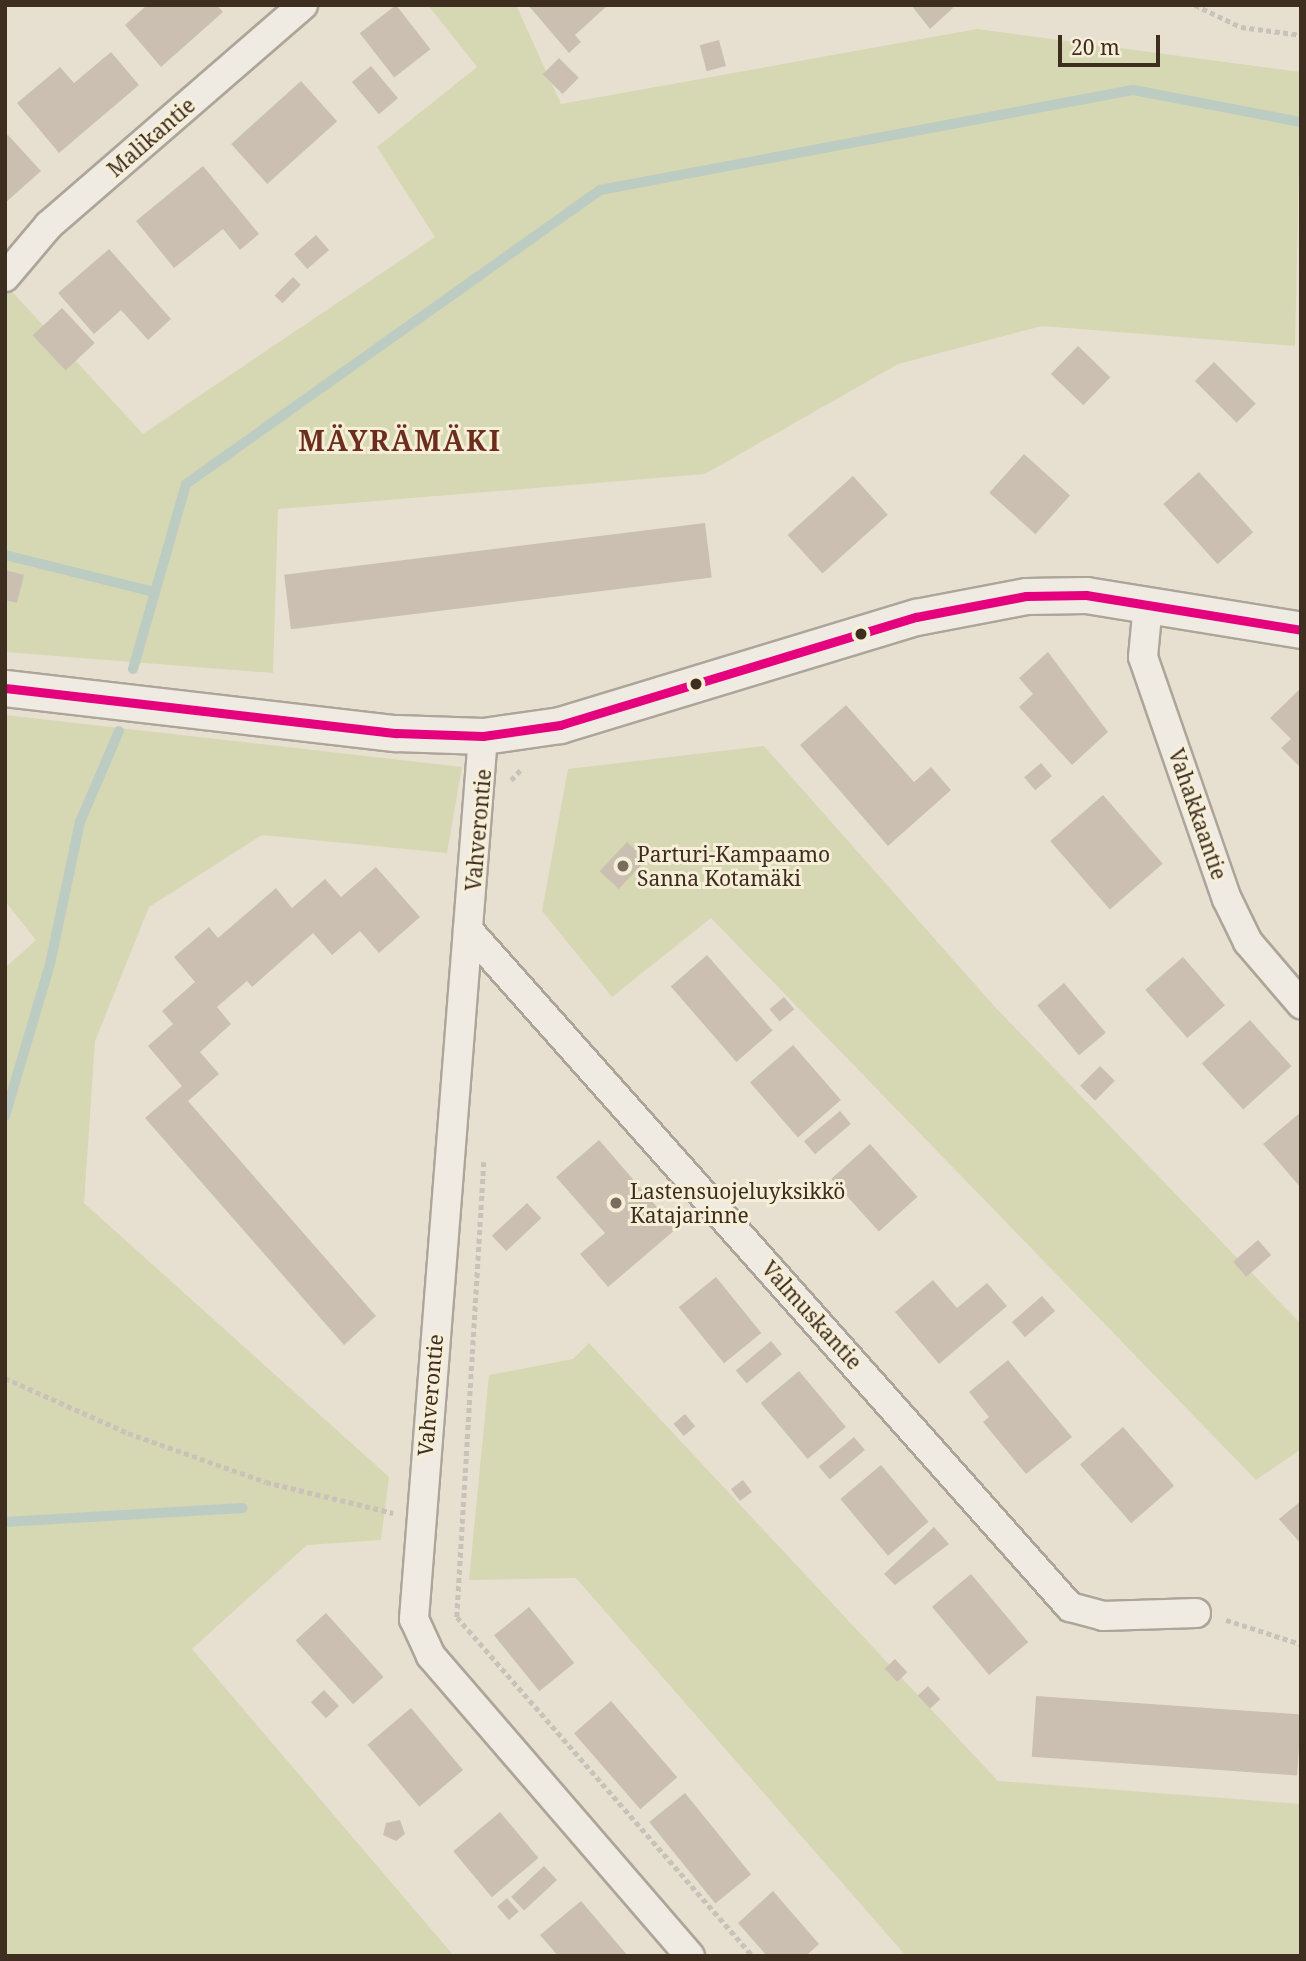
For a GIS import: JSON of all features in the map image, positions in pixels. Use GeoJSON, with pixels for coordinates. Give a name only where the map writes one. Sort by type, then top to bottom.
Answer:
{"type":"FeatureCollection","features":[{"type":"Feature","properties":{"kind":"street","name":"Malikantie"},"geometry":{"type":"LineString","coordinates":[[5,277],[49,225],[303,5]]}},
{"type":"Feature","properties":{"kind":"street"},"geometry":{"type":"LineString","coordinates":[[5,688],[396,733],[483,736],[560,725],[916,617],[1026,596],[1148,604],[1301,630]]}},
{"type":"Feature","properties":{"kind":"street","name":"Vahakkaantie"},"geometry":{"type":"LineString","coordinates":[[1148,604],[1143,657],[1227,899],[1248,942],[1301,1004]]}},
{"type":"Feature","properties":{"kind":"street","name":"Vahverontie"},"geometry":{"type":"LineString","coordinates":[[483,736],[414,1619],[431,1656],[690,1956]]}},
{"type":"Feature","properties":{"kind":"street","name":"Valmuskantie"},"geometry":{"type":"LineString","coordinates":[[468,930],[1070,1607],[1103,1616],[1196,1614]]}},
{"type":"Feature","properties":{"kind":"path"},"geometry":{"type":"LineString","coordinates":[[1195,5],[1241,27],[1301,35]]}},
{"type":"Feature","properties":{"kind":"path"},"geometry":{"type":"LineString","coordinates":[[484,1159],[457,1617],[753,1956]]}},
{"type":"Feature","properties":{"kind":"path"},"geometry":{"type":"LineString","coordinates":[[5,1378],[128,1433],[267,1482],[420,1520]]}},
{"type":"Feature","properties":{"kind":"path"},"geometry":{"type":"LineString","coordinates":[[1196,1614],[1285,1634],[1301,1644]]}},
{"type":"Feature","properties":{"kind":"green space"},"geometry":{"type":"Polygon","coordinates":[[[428,5],[516,5],[561,104],[977,29],[1301,72],[1295,346],[1042,326],[898,364],[705,474],[278,509],[273,673],[5,652],[5,284],[143,434],[435,237],[377,147],[477,67],[428,5]]]}},
{"type":"Feature","properties":{"kind":"green space"},"geometry":{"type":"Polygon","coordinates":[[[5,715],[462,767],[447,853],[262,835],[149,907],[95,1041],[84,1203],[389,1477],[381,1540],[307,1545],[192,1649],[454,1956],[5,1956],[5,968],[36,940],[5,901],[5,715]]]}},
{"type":"Feature","properties":{"kind":"green space"},"geometry":{"type":"Polygon","coordinates":[[[764,746],[995,1007],[1301,1324],[1301,1449],[1256,1480],[711,918],[612,997],[542,911],[568,769],[764,746]]]}},
{"type":"Feature","properties":{"kind":"green space"},"geometry":{"type":"Polygon","coordinates":[[[589,1343],[998,1781],[1301,1804],[1301,1956],[906,1956],[576,1578],[469,1580],[489,1375],[573,1359],[589,1343]]]}},
{"type":"Feature","properties":{"kind":"building"},"geometry":{"type":"Polygon","coordinates":[[[147,5],[217,5],[223,12],[161,67],[125,25],[147,5]]]}},
{"type":"Feature","properties":{"kind":"building"},"geometry":{"type":"Polygon","coordinates":[[[396,5],[430,49],[394,77],[360,33],[396,5]]]}},
{"type":"Feature","properties":{"kind":"building"},"geometry":{"type":"Polygon","coordinates":[[[528,5],[608,5],[575,35],[581,42],[569,53],[528,5]]]}},
{"type":"Feature","properties":{"kind":"building"},"geometry":{"type":"Polygon","coordinates":[[[911,5],[951,5],[953,8],[930,29],[911,5]]]}},
{"type":"Feature","properties":{"kind":"building"},"geometry":{"type":"Polygon","coordinates":[[[719,40],[726,66],[707,71],[700,45],[719,40]]]}},
{"type":"Feature","properties":{"kind":"building"},"geometry":{"type":"Polygon","coordinates":[[[111,52],[139,85],[59,153],[17,103],[60,67],[74,83],[111,52]]]}},
{"type":"Feature","properties":{"kind":"building"},"geometry":{"type":"Polygon","coordinates":[[[559,58],[579,78],[563,94],[543,74],[559,58]]]}},
{"type":"Feature","properties":{"kind":"building"},"geometry":{"type":"Polygon","coordinates":[[[371,66],[398,98],[379,114],[352,82],[371,66]]]}},
{"type":"Feature","properties":{"kind":"building"},"geometry":{"type":"Polygon","coordinates":[[[301,81],[337,121],[267,184],[231,144],[301,81]]]}},
{"type":"Feature","properties":{"kind":"building"},"geometry":{"type":"Polygon","coordinates":[[[8,135],[41,171],[5,203],[5,138],[8,135]]]}},
{"type":"Feature","properties":{"kind":"building"},"geometry":{"type":"Polygon","coordinates":[[[203,166],[259,234],[240,250],[223,229],[174,268],[136,221],[203,166]]]}},
{"type":"Feature","properties":{"kind":"building"},"geometry":{"type":"Polygon","coordinates":[[[316,235],[329,250],[307,269],[294,254],[316,235]]]}},
{"type":"Feature","properties":{"kind":"building"},"geometry":{"type":"Polygon","coordinates":[[[109,249],[171,319],[148,340],[121,310],[94,334],[58,293],[109,249]]]}},
{"type":"Feature","properties":{"kind":"building"},"geometry":{"type":"Polygon","coordinates":[[[293,277],[301,285],[282,303],[275,295],[293,277]]]}},
{"type":"Feature","properties":{"kind":"building"},"geometry":{"type":"Polygon","coordinates":[[[62,308],[95,343],[65,370],[33,335],[62,308]]]}},
{"type":"Feature","properties":{"kind":"building"},"geometry":{"type":"Polygon","coordinates":[[[1078,346],[1110,377],[1083,405],[1051,374],[1078,346]]]}},
{"type":"Feature","properties":{"kind":"building"},"geometry":{"type":"Polygon","coordinates":[[[1214,362],[1256,404],[1237,423],[1195,381],[1214,362]]]}},
{"type":"Feature","properties":{"kind":"building"},"geometry":{"type":"Polygon","coordinates":[[[1024,454],[1070,495],[1035,534],[989,493],[1024,454]]]}},
{"type":"Feature","properties":{"kind":"building"},"geometry":{"type":"Polygon","coordinates":[[[1199,472],[1253,532],[1218,564],[1163,504],[1199,472]]]}},
{"type":"Feature","properties":{"kind":"building"},"geometry":{"type":"Polygon","coordinates":[[[853,476],[888,515],[822,574],[788,535],[853,476]]]}},
{"type":"Feature","properties":{"kind":"building"},"geometry":{"type":"Polygon","coordinates":[[[705,523],[712,578],[291,629],[284,575],[705,523]]]}},
{"type":"Feature","properties":{"kind":"building"},"geometry":{"type":"Polygon","coordinates":[[[5,570],[24,575],[17,603],[5,600],[5,570]]]}},
{"type":"Feature","properties":{"kind":"building"},"geometry":{"type":"Polygon","coordinates":[[[1048,652],[1108,732],[1072,765],[1019,707],[1033,694],[1019,678],[1048,652]]]}},
{"type":"Feature","properties":{"kind":"building"},"geometry":{"type":"Polygon","coordinates":[[[1301,688],[1301,768],[1281,748],[1291,739],[1270,718],[1301,688]]]}},
{"type":"Feature","properties":{"kind":"building"},"geometry":{"type":"Polygon","coordinates":[[[846,705],[914,782],[931,767],[951,790],[888,846],[800,745],[846,705]]]}},
{"type":"Feature","properties":{"kind":"building"},"geometry":{"type":"Polygon","coordinates":[[[1041,763],[1052,776],[1035,790],[1024,777],[1041,763]]]}},
{"type":"Feature","properties":{"kind":"building"},"geometry":{"type":"Polygon","coordinates":[[[1103,795],[1163,864],[1110,910],[1050,841],[1103,795]]]}},
{"type":"Feature","properties":{"kind":"building","name":"Parturi-Kampaamo Sanna Kotamäki"},"geometry":{"type":"Polygon","coordinates":[[[627,842],[646,860],[619,889],[600,871],[627,842]]]}},
{"type":"Feature","properties":{"kind":"building"},"geometry":{"type":"Polygon","coordinates":[[[376,867],[420,917],[379,953],[360,931],[332,955],[313,933],[252,987],[247,981],[217,1007],[231,1024],[200,1052],[219,1074],[188,1101],[376,1316],[344,1345],[145,1118],[182,1086],[148,1046],[173,1024],[162,1011],[195,982],[174,957],[209,927],[218,938],[276,888],[292,908],[325,879],[341,897],[376,867]]]}},
{"type":"Feature","properties":{"kind":"building"},"geometry":{"type":"Polygon","coordinates":[[[707,955],[773,1030],[736,1062],[671,986],[707,955]]]}},
{"type":"Feature","properties":{"kind":"building"},"geometry":{"type":"Polygon","coordinates":[[[1183,957],[1225,1005],[1187,1038],[1145,990],[1183,957]]]}},
{"type":"Feature","properties":{"kind":"building"},"geometry":{"type":"Polygon","coordinates":[[[1064,983],[1106,1033],[1079,1055],[1037,1005],[1064,983]]]}},
{"type":"Feature","properties":{"kind":"building"},"geometry":{"type":"Polygon","coordinates":[[[784,997],[794,1009],[780,1021],[769,1009],[784,997]]]}},
{"type":"Feature","properties":{"kind":"building"},"geometry":{"type":"Polygon","coordinates":[[[1250,1020],[1291,1066],[1243,1110],[1202,1063],[1250,1020]]]}},
{"type":"Feature","properties":{"kind":"building"},"geometry":{"type":"Polygon","coordinates":[[[793,1045],[841,1100],[798,1137],[750,1082],[793,1045]]]}},
{"type":"Feature","properties":{"kind":"building"},"geometry":{"type":"Polygon","coordinates":[[[1100,1066],[1115,1081],[1095,1101],[1080,1086],[1100,1066]]]}},
{"type":"Feature","properties":{"kind":"building"},"geometry":{"type":"Polygon","coordinates":[[[840,1111],[851,1124],[815,1154],[804,1141],[840,1111]]]}},
{"type":"Feature","properties":{"kind":"building"},"geometry":{"type":"Polygon","coordinates":[[[1301,1112],[1301,1188],[1263,1144],[1301,1112]]]}},
{"type":"Feature","properties":{"kind":"building","name":"Lastensuojeluyksikkö Katajarinne"},"geometry":{"type":"Polygon","coordinates":[[[599,1140],[676,1229],[608,1287],[580,1254],[605,1233],[556,1177],[599,1140]]]}},
{"type":"Feature","properties":{"kind":"building"},"geometry":{"type":"Polygon","coordinates":[[[870,1144],[918,1197],[879,1232],[831,1179],[870,1144]]]}},
{"type":"Feature","properties":{"kind":"building"},"geometry":{"type":"Polygon","coordinates":[[[527,1203],[541,1218],[506,1251],[492,1236],[527,1203]]]}},
{"type":"Feature","properties":{"kind":"building"},"geometry":{"type":"Polygon","coordinates":[[[1258,1240],[1271,1255],[1246,1277],[1233,1262],[1258,1240]]]}},
{"type":"Feature","properties":{"kind":"building"},"geometry":{"type":"Polygon","coordinates":[[[716,1277],[761,1333],[724,1363],[679,1307],[716,1277]]]}},
{"type":"Feature","properties":{"kind":"building"},"geometry":{"type":"Polygon","coordinates":[[[933,1280],[957,1308],[987,1283],[1007,1306],[939,1364],[895,1312],[933,1280]]]}},
{"type":"Feature","properties":{"kind":"building"},"geometry":{"type":"Polygon","coordinates":[[[1042,1296],[1055,1311],[1025,1337],[1012,1322],[1042,1296]]]}},
{"type":"Feature","properties":{"kind":"building"},"geometry":{"type":"Polygon","coordinates":[[[771,1341],[782,1354],[747,1384],[736,1371],[771,1341]]]}},
{"type":"Feature","properties":{"kind":"building"},"geometry":{"type":"Polygon","coordinates":[[[1008,1360],[1072,1437],[1026,1474],[983,1422],[989,1417],[969,1392],[1008,1360]]]}},
{"type":"Feature","properties":{"kind":"building"},"geometry":{"type":"Polygon","coordinates":[[[799,1371],[846,1427],[808,1459],[761,1403],[799,1371]]]}},
{"type":"Feature","properties":{"kind":"building"},"geometry":{"type":"Polygon","coordinates":[[[685,1414],[695,1426],[684,1436],[674,1424],[685,1414]]]}},
{"type":"Feature","properties":{"kind":"building"},"geometry":{"type":"Polygon","coordinates":[[[1123,1427],[1174,1486],[1131,1523],[1080,1464],[1123,1427]]]}},
{"type":"Feature","properties":{"kind":"building"},"geometry":{"type":"Polygon","coordinates":[[[854,1437],[865,1450],[830,1480],[819,1467],[854,1437]]]}},
{"type":"Feature","properties":{"kind":"building"},"geometry":{"type":"Polygon","coordinates":[[[881,1465],[929,1522],[888,1556],[840,1499],[881,1465]]]}},
{"type":"Feature","properties":{"kind":"building"},"geometry":{"type":"Polygon","coordinates":[[[743,1480],[752,1492],[740,1501],[731,1489],[743,1480]]]}},
{"type":"Feature","properties":{"kind":"building"},"geometry":{"type":"Polygon","coordinates":[[[1301,1501],[1301,1544],[1279,1519],[1301,1501]]]}},
{"type":"Feature","properties":{"kind":"building"},"geometry":{"type":"Polygon","coordinates":[[[934,1527],[949,1544],[895,1585],[884,1574],[934,1527]]]}},
{"type":"Feature","properties":{"kind":"building"},"geometry":{"type":"Polygon","coordinates":[[[971,1574],[1028,1642],[989,1675],[932,1607],[971,1574]]]}},
{"type":"Feature","properties":{"kind":"building"},"geometry":{"type":"Polygon","coordinates":[[[529,1607],[574,1663],[539,1691],[494,1635],[529,1607]]]}},
{"type":"Feature","properties":{"kind":"building"},"geometry":{"type":"Polygon","coordinates":[[[326,1613],[384,1677],[353,1704],[296,1640],[326,1613]]]}},
{"type":"Feature","properties":{"kind":"building"},"geometry":{"type":"Polygon","coordinates":[[[895,1659],[907,1672],[897,1682],[885,1669],[895,1659]]]}},
{"type":"Feature","properties":{"kind":"building"},"geometry":{"type":"Polygon","coordinates":[[[928,1686],[940,1699],[930,1709],[918,1696],[928,1686]]]}},
{"type":"Feature","properties":{"kind":"building"},"geometry":{"type":"Polygon","coordinates":[[[324,1690],[339,1706],[326,1718],[311,1702],[324,1690]]]}},
{"type":"Feature","properties":{"kind":"building"},"geometry":{"type":"Polygon","coordinates":[[[1036,1696],[1301,1715],[1297,1775],[1032,1757],[1036,1696]]]}},
{"type":"Feature","properties":{"kind":"building"},"geometry":{"type":"Polygon","coordinates":[[[611,1701],[677,1777],[640,1809],[574,1733],[611,1701]]]}},
{"type":"Feature","properties":{"kind":"building"},"geometry":{"type":"Polygon","coordinates":[[[411,1708],[463,1770],[419,1807],[367,1745],[411,1708]]]}},
{"type":"Feature","properties":{"kind":"building"},"geometry":{"type":"Polygon","coordinates":[[[685,1793],[751,1875],[715,1904],[649,1822],[685,1793]]]}},
{"type":"Feature","properties":{"kind":"building"},"geometry":{"type":"Polygon","coordinates":[[[500,1812],[539,1858],[492,1897],[453,1851],[500,1812]]]}},
{"type":"Feature","properties":{"kind":"building"},"geometry":{"type":"Polygon","coordinates":[[[400,1820],[405,1834],[396,1841],[383,1835],[386,1823],[400,1820]]]}},
{"type":"Feature","properties":{"kind":"building"},"geometry":{"type":"Polygon","coordinates":[[[544,1866],[557,1880],[524,1911],[511,1897],[544,1866]]]}},
{"type":"Feature","properties":{"kind":"building"},"geometry":{"type":"Polygon","coordinates":[[[773,1891],[819,1944],[806,1956],[767,1956],[738,1923],[773,1891]]]}},
{"type":"Feature","properties":{"kind":"building"},"geometry":{"type":"Polygon","coordinates":[[[507,1898],[519,1912],[509,1920],[497,1907],[507,1898]]]}},
{"type":"Feature","properties":{"kind":"building"},"geometry":{"type":"Polygon","coordinates":[[[581,1901],[628,1956],[558,1956],[540,1935],[581,1901]]]}},
{"type":"Feature","properties":{"kind":"waterway"},"geometry":{"type":"LineString","coordinates":[[133,669],[186,484],[600,190],[1133,90],[1301,122]]}},
{"type":"Feature","properties":{"kind":"waterway"},"geometry":{"type":"LineString","coordinates":[[5,555],[151,591]]}},
{"type":"Feature","properties":{"kind":"waterway"},"geometry":{"type":"LineString","coordinates":[[5,1116],[50,964],[80,822],[119,731]]}},
{"type":"Feature","properties":{"kind":"waterway"},"geometry":{"type":"LineString","coordinates":[[5,1522],[243,1508]]}},
{"type":"Feature","properties":{"kind":"transit line"},"geometry":{"type":"LineString","coordinates":[[5,688],[396,733],[483,736],[560,725],[916,617],[1026,596],[1086,595],[1301,630]]}},
{"type":"Feature","properties":{"kind":"place","name":"Parturi-Kampaamo Sanna Kotamäki"},"geometry":{"type":"Point","coordinates":[623,866]}},
{"type":"Feature","properties":{"kind":"place","name":"Lastensuojeluyksikkö Katajarinne"},"geometry":{"type":"Point","coordinates":[616,1203]}},
{"type":"Feature","properties":{"kind":"district","name":"MÄYRÄMÄKI"},"geometry":{"type":"Point","coordinates":[400,440]}}]}
